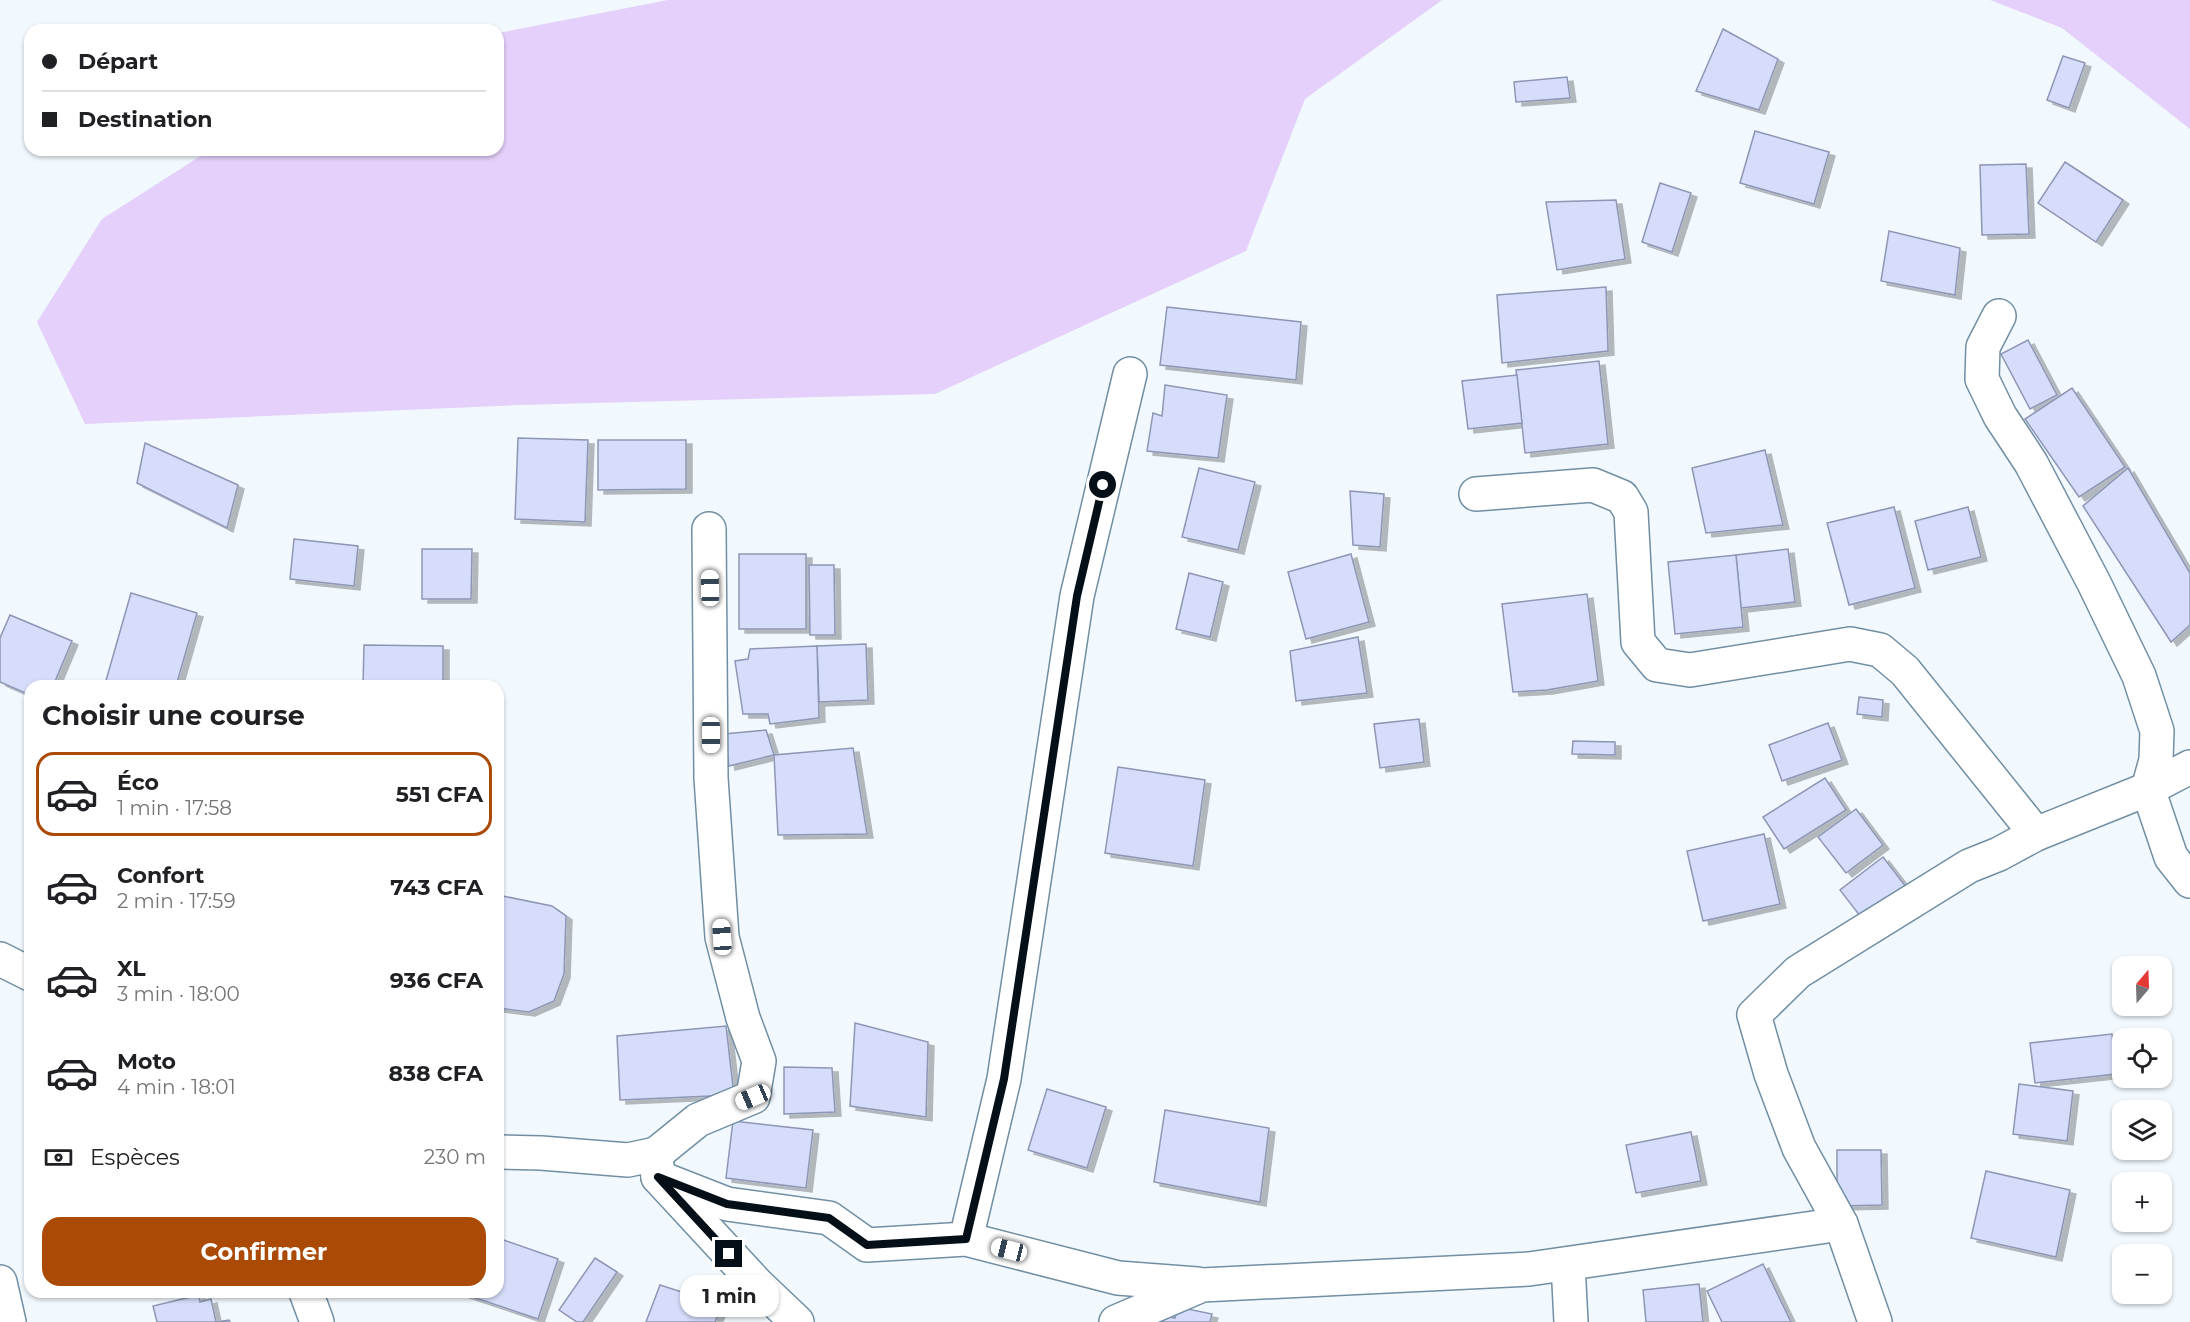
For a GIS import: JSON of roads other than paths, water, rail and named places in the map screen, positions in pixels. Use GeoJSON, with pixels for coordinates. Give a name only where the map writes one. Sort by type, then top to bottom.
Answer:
{"type":"FeatureCollection","features":[{"type":"Feature","properties":{"kind":"street"},"geometry":{"type":"LineString","coordinates":[[1999,316],[1983,347],[1982,378],[2000,416],[2031,463],[2094,583],[2139,676],[2157,731],[2156,760],[2148,789],[2170,857],[2190,881]]}},
{"type":"Feature","properties":{"kind":"street"},"geometry":{"type":"LineString","coordinates":[[966,1239],[1004,1079],[1077,596],[1130,375]]}},
{"type":"Feature","properties":{"kind":"street"},"geometry":{"type":"LineString","coordinates":[[1476,494],[1593,485],[1622,497],[1631,512],[1638,642],[1657,665],[1690,670],[1850,644],[1880,650],[1905,671],[2036,834]]}},
{"type":"Feature","properties":{"kind":"street"},"geometry":{"type":"LineString","coordinates":[[657,1166],[698,1120],[753,1097],[759,1061],[743,1018],[722,937],[711,778],[709,529]]}},
{"type":"Feature","properties":{"kind":"street"},"geometry":{"type":"LineString","coordinates":[[1875,1322],[1841,1224],[1799,1148],[1772,1074],[1754,1015],[1798,972],[1969,866],[1999,854],[2036,834],[2148,789],[2190,767]]}},
{"type":"Feature","properties":{"kind":"street"},"geometry":{"type":"LineString","coordinates":[[0,959],[24,971]]}},
{"type":"Feature","properties":{"kind":"street"},"geometry":{"type":"LineString","coordinates":[[504,1152],[541,1152],[657,1166],[727,1204],[829,1218],[867,1245],[966,1239],[1118,1278],[1202,1285],[1529,1269],[1841,1224]]}},
{"type":"Feature","properties":{"kind":"street"},"geometry":{"type":"LineString","coordinates":[[657,1166],[757,1284],[797,1322]]}},
{"type":"Feature","properties":{"kind":"street"},"geometry":{"type":"LineString","coordinates":[[1568,1264],[1570,1322]]}},
{"type":"Feature","properties":{"kind":"street"},"geometry":{"type":"LineString","coordinates":[[0,1282],[9,1322]]}},
{"type":"Feature","properties":{"kind":"street"},"geometry":{"type":"LineString","coordinates":[[1116,1322],[1202,1285]]}},
{"type":"Feature","properties":{"kind":"street"},"geometry":{"type":"LineString","coordinates":[[308,1298],[317,1322]]}}]}
